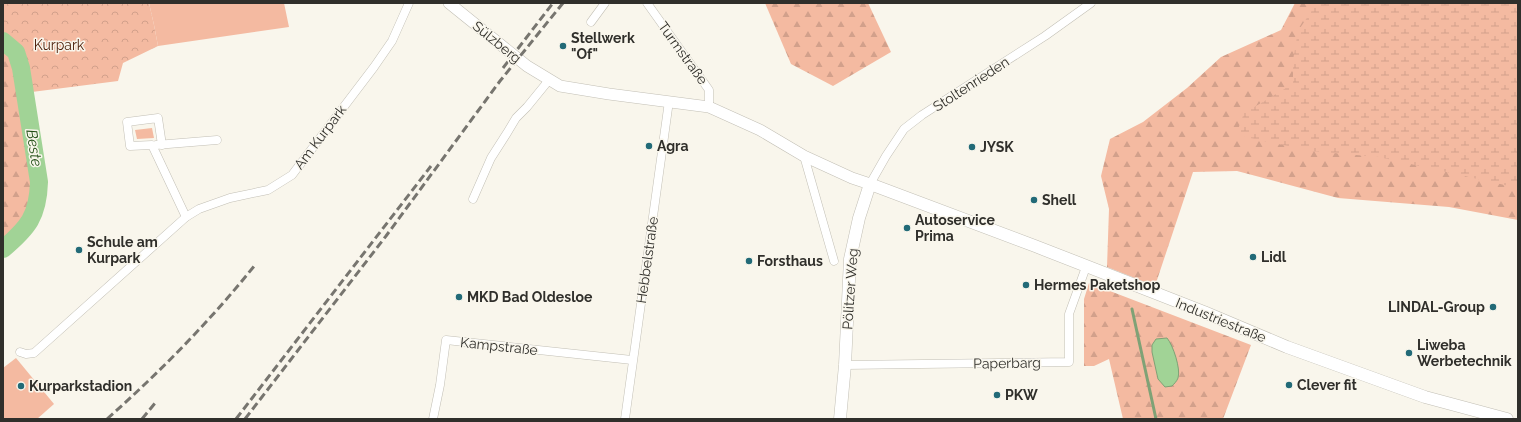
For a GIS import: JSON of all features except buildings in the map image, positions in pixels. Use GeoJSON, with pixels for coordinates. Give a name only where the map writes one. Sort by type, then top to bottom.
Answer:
{"type":"FeatureCollection","features":[{"type":"Feature","properties":{"kind":"main road","name":"Industriestraße"},"geometry":{"type":"LineString","coordinates":[[870,184],[1204,312],[1287,347],[1425,397],[1507,419]]}},
{"type":"Feature","properties":{"kind":"main road","name":"Pölitzer Weg"},"geometry":{"type":"LineString","coordinates":[[840,419],[845,365],[850,259],[859,218],[870,184]]}},
{"type":"Feature","properties":{"kind":"street","name":"Am Kurpark"},"geometry":{"type":"LineString","coordinates":[[20,352],[34,354],[186,217],[199,209],[230,198],[268,190],[292,175],[392,41],[409,3]]}},
{"type":"Feature","properties":{"kind":"street","name":"Sülzberg"},"geometry":{"type":"LineString","coordinates":[[449,3],[527,66],[549,80]]}},
{"type":"Feature","properties":{"kind":"street"},"geometry":{"type":"LineString","coordinates":[[592,22],[605,3]]}},
{"type":"Feature","properties":{"kind":"street","name":"Turmstraße"},"geometry":{"type":"LineString","coordinates":[[646,3],[709,90],[709,107]]}},
{"type":"Feature","properties":{"kind":"street","name":"Stoltenrieden"},"geometry":{"type":"LineString","coordinates":[[870,184],[904,129],[922,115],[1045,36],[1092,3]]}},
{"type":"Feature","properties":{"kind":"street"},"geometry":{"type":"LineString","coordinates":[[473,199],[491,158],[506,133],[516,118],[528,107],[549,80],[560,86],[588,91],[709,107],[760,130],[804,156],[852,178],[870,184]]}},
{"type":"Feature","properties":{"kind":"street","name":"Hebbelstraße"},"geometry":{"type":"LineString","coordinates":[[625,419],[669,101]]}},
{"type":"Feature","properties":{"kind":"street"},"geometry":{"type":"LineString","coordinates":[[162,145],[158,118],[127,122],[130,146],[162,145],[217,140]]}},
{"type":"Feature","properties":{"kind":"street"},"geometry":{"type":"LineString","coordinates":[[152,145],[186,217]]}},
{"type":"Feature","properties":{"kind":"street","name":"Pölitzer Weg"},"geometry":{"type":"LineString","coordinates":[[804,156],[834,261]]}},
{"type":"Feature","properties":{"kind":"street","name":"Paperbarg"},"geometry":{"type":"LineString","coordinates":[[845,365],[1069,362],[1069,314],[1086,267]]}},
{"type":"Feature","properties":{"kind":"street","name":"Kampstraße"},"geometry":{"type":"LineString","coordinates":[[433,419],[440,385],[446,340],[632,360]]}},
{"type":"Feature","properties":{"kind":"green space","name":"Kurpark"},"geometry":{"type":"Polygon","coordinates":[[[3,3],[149,3],[158,46],[123,63],[118,81],[24,93],[21,68],[16,52],[3,41],[3,3]]]}},
{"type":"Feature","properties":{"kind":"green space"},"geometry":{"type":"Polygon","coordinates":[[[149,3],[284,3],[289,27],[158,46],[149,3]]]}},
{"type":"Feature","properties":{"kind":"green space"},"geometry":{"type":"Polygon","coordinates":[[[765,3],[868,3],[891,52],[833,86],[791,64],[765,3]]]}},
{"type":"Feature","properties":{"kind":"green space"},"geometry":{"type":"Polygon","coordinates":[[[1295,3],[1518,3],[1518,220],[1449,207],[1338,198],[1237,171],[1193,172],[1155,286],[1107,267],[1109,209],[1101,176],[1110,139],[1143,122],[1187,88],[1221,57],[1281,30],[1295,3]]]}},
{"type":"Feature","properties":{"kind":"green space"},"geometry":{"type":"Polygon","coordinates":[[[1317,3],[1518,3],[1518,188],[1379,157],[1311,151],[1236,135],[1244,113],[1293,84],[1293,60],[1298,31],[1317,3]]]}},
{"type":"Feature","properties":{"kind":"green space"},"geometry":{"type":"Polygon","coordinates":[[[3,41],[16,52],[21,68],[39,182],[34,213],[25,228],[3,249],[3,41]]]}},
{"type":"Feature","properties":{"kind":"green space"},"geometry":{"type":"Polygon","coordinates":[[[152,128],[154,138],[137,139],[135,130],[152,128]]]}},
{"type":"Feature","properties":{"kind":"green space"},"geometry":{"type":"Polygon","coordinates":[[[1089,283],[1251,345],[1223,419],[1123,419],[1109,359],[1094,366],[1084,366],[1084,299],[1089,283]]]}},
{"type":"Feature","properties":{"kind":"green space","name":"Kurparkstadion"},"geometry":{"type":"Polygon","coordinates":[[[16,358],[54,404],[37,419],[3,419],[3,368],[16,358]]]}},
{"type":"Feature","properties":{"kind":"shaded area"},"geometry":{"type":"Polygon","coordinates":[[[1167,338],[1176,357],[1179,374],[1178,379],[1172,386],[1165,387],[1158,379],[1152,352],[1152,345],[1156,339],[1167,338]]]}},
{"type":"Feature","properties":{"kind":"waterway","name":"Beste"},"geometry":{"type":"LineString","coordinates":[[3,41],[16,52],[21,68],[39,182],[34,213],[25,228],[3,249]]}},
{"type":"Feature","properties":{"kind":"waterway"},"geometry":{"type":"LineString","coordinates":[[1132,309],[1156,419]]}},
{"type":"Feature","properties":{"kind":"railway"},"geometry":{"type":"LineString","coordinates":[[503,68],[553,3]]}},
{"type":"Feature","properties":{"kind":"railway"},"geometry":{"type":"LineString","coordinates":[[245,419],[386,236],[500,81],[563,3]]}},
{"type":"Feature","properties":{"kind":"railway"},"geometry":{"type":"LineString","coordinates":[[236,419],[431,166]]}},
{"type":"Feature","properties":{"kind":"railway"},"geometry":{"type":"LineString","coordinates":[[107,419],[147,383],[184,345],[238,286],[255,265]]}},
{"type":"Feature","properties":{"kind":"railway"},"geometry":{"type":"LineString","coordinates":[[142,419],[156,402]]}},
{"type":"Feature","properties":{"kind":"place","name":"Stellwerk \"Of\""},"geometry":{"type":"Point","coordinates":[563,46]}},
{"type":"Feature","properties":{"kind":"place","name":"Agra"},"geometry":{"type":"Point","coordinates":[649,146]}},
{"type":"Feature","properties":{"kind":"place","name":"JYSK"},"geometry":{"type":"Point","coordinates":[972,147]}},
{"type":"Feature","properties":{"kind":"place","name":"Shell"},"geometry":{"type":"Point","coordinates":[1034,200]}},
{"type":"Feature","properties":{"kind":"place","name":"Autoservice Prima"},"geometry":{"type":"Point","coordinates":[907,228]}},
{"type":"Feature","properties":{"kind":"place","name":"Schule am Kurpark"},"geometry":{"type":"Point","coordinates":[79,250]}},
{"type":"Feature","properties":{"kind":"place","name":"Lidl"},"geometry":{"type":"Point","coordinates":[1253,257]}},
{"type":"Feature","properties":{"kind":"place","name":"Forsthaus"},"geometry":{"type":"Point","coordinates":[749,261]}},
{"type":"Feature","properties":{"kind":"place","name":"Hermes Paketshop"},"geometry":{"type":"Point","coordinates":[1026,285]}},
{"type":"Feature","properties":{"kind":"place","name":"MKD Bad Oldesloe"},"geometry":{"type":"Point","coordinates":[459,297]}},
{"type":"Feature","properties":{"kind":"place","name":"LINDAL-Group"},"geometry":{"type":"Point","coordinates":[1493,307]}},
{"type":"Feature","properties":{"kind":"place","name":"Liweba Werbetechnik"},"geometry":{"type":"Point","coordinates":[1409,353]}},
{"type":"Feature","properties":{"kind":"place","name":"Clever fit"},"geometry":{"type":"Point","coordinates":[1289,385]}},
{"type":"Feature","properties":{"kind":"place","name":"Kurparkstadion"},"geometry":{"type":"Point","coordinates":[21,386]}},
{"type":"Feature","properties":{"kind":"place","name":"PKW"},"geometry":{"type":"Point","coordinates":[997,395]}}]}
